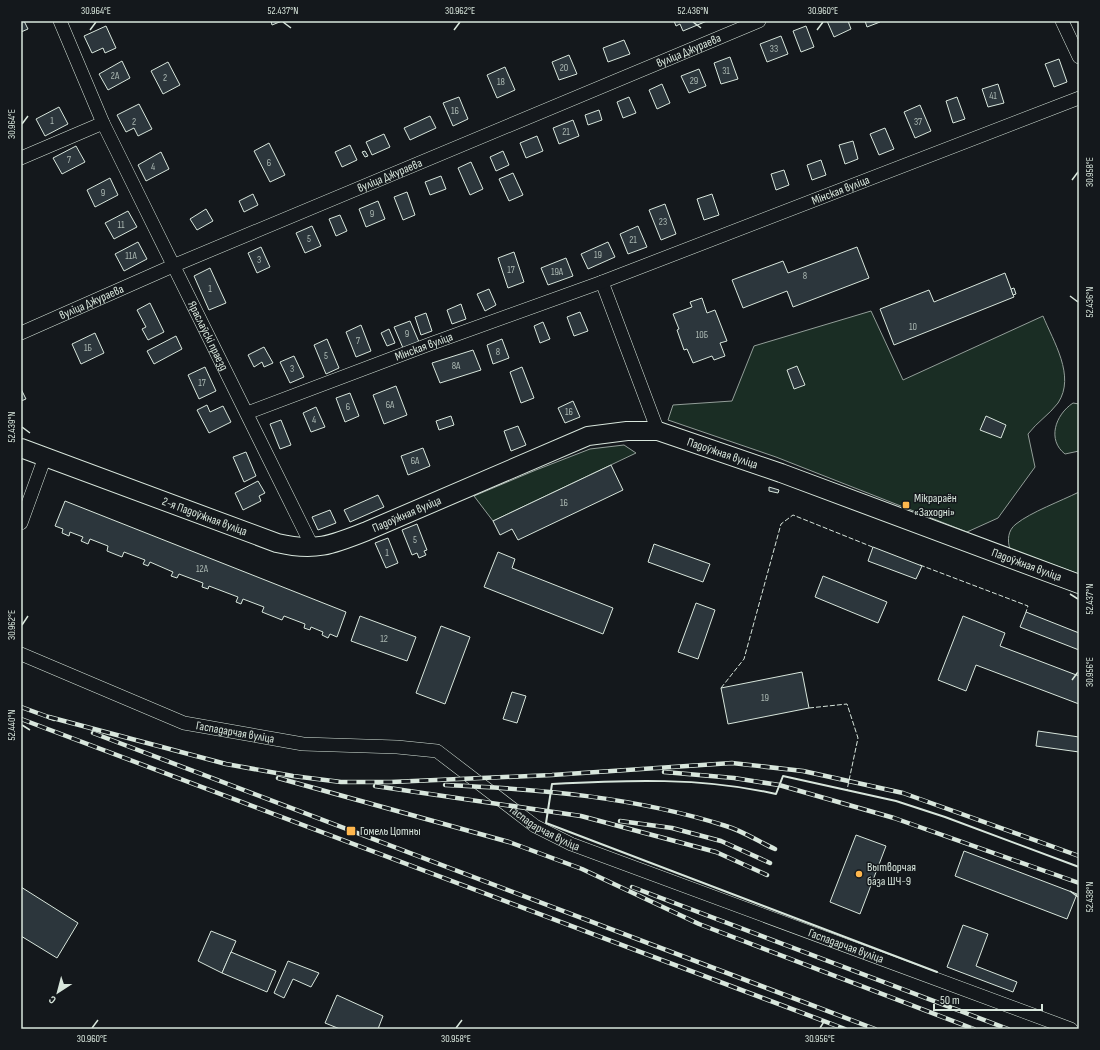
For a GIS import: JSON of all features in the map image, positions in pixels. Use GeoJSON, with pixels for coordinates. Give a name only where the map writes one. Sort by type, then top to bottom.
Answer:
{"type":"FeatureCollection","features":[{"type":"Feature","properties":{"kind":"main road","name":"Падоўжная вуліца"},"geometry":{"type":"LineString","coordinates":[[367,531],[588,436],[627,431],[658,431],[781,473],[1079,584]]}},
{"type":"Feature","properties":{"kind":"main road","name":"2-я Падоўжная вуліца"},"geometry":{"type":"LineString","coordinates":[[21,448],[277,543],[294,547],[313,548],[339,542],[367,531]]}},
{"type":"Feature","properties":{"kind":"street","name":"Яраслаўскі праезд"},"geometry":{"type":"LineString","coordinates":[[60,21],[103,123],[175,265],[313,548]]}},
{"type":"Feature","properties":{"kind":"street","name":"вуліца Джураева"},"geometry":{"type":"LineString","coordinates":[[21,333],[175,265],[759,21]]}},
{"type":"Feature","properties":{"kind":"street"},"geometry":{"type":"LineString","coordinates":[[1062,21],[1079,57]]}},
{"type":"Feature","properties":{"kind":"street","name":"Мінская вуліца"},"geometry":{"type":"LineString","coordinates":[[247,413],[430,344],[602,282],[1079,98]]}},
{"type":"Feature","properties":{"kind":"street"},"geometry":{"type":"LineString","coordinates":[[21,158],[103,123]]}},
{"type":"Feature","properties":{"kind":"street"},"geometry":{"type":"LineString","coordinates":[[602,282],[658,431]]}},
{"type":"Feature","properties":{"kind":"street"},"geometry":{"type":"LineString","coordinates":[[21,524],[45,457]]}},
{"type":"Feature","properties":{"kind":"street","name":"Гаспадарчая вуліца"},"geometry":{"type":"LineString","coordinates":[[21,654],[184,723],[303,744],[397,747],[437,751],[535,826],[571,844],[1071,1029]]}},
{"type":"Feature","properties":{"kind":"green space"},"geometry":{"type":"Polygon","coordinates":[[[871,311],[903,380],[1043,316],[1057,347],[1064,370],[1065,382],[1063,393],[1058,403],[1028,434],[1035,467],[998,518],[967,532],[776,457],[668,420],[673,405],[732,401],[754,346],[871,311]]]}},
{"type":"Feature","properties":{"kind":"green space"},"geometry":{"type":"Polygon","coordinates":[[[1073,403],[1079,404],[1079,451],[1065,454],[1056,442],[1056,428],[1062,414],[1073,403]]]}},
{"type":"Feature","properties":{"kind":"green space"},"geometry":{"type":"Polygon","coordinates":[[[624,445],[636,453],[493,521],[474,496],[590,449],[624,445]]]}},
{"type":"Feature","properties":{"kind":"green space"},"geometry":{"type":"Polygon","coordinates":[[[1079,492],[1079,574],[1010,549],[1009,535],[1013,526],[1038,511],[1079,492]]]}},
{"type":"Feature","properties":{"kind":"building"},"geometry":{"type":"Polygon","coordinates":[[[21,21],[24,21],[28,29],[21,32],[21,21]]]}},
{"type":"Feature","properties":{"kind":"building"},"geometry":{"type":"Polygon","coordinates":[[[271,21],[282,21],[272,25],[271,21]]]}},
{"type":"Feature","properties":{"kind":"building"},"geometry":{"type":"Polygon","coordinates":[[[674,21],[707,21],[683,31],[680,24],[676,26],[674,21]]]}},
{"type":"Feature","properties":{"kind":"building"},"geometry":{"type":"Polygon","coordinates":[[[827,21],[848,21],[851,29],[834,37],[827,21]]]}},
{"type":"Feature","properties":{"kind":"building"},"geometry":{"type":"Polygon","coordinates":[[[865,21],[879,21],[880,22],[867,27],[865,21]]]}},
{"type":"Feature","properties":{"kind":"building"},"geometry":{"type":"Polygon","coordinates":[[[106,26],[116,48],[105,53],[103,48],[92,53],[84,36],[106,26]]]}},
{"type":"Feature","properties":{"kind":"building"},"geometry":{"type":"Polygon","coordinates":[[[806,26],[814,47],[801,52],[793,31],[806,26]]]}},
{"type":"Feature","properties":{"kind":"building"},"geometry":{"type":"Polygon","coordinates":[[[781,36],[788,54],[767,62],[760,44],[781,36]]]}},
{"type":"Feature","properties":{"kind":"building"},"geometry":{"type":"Polygon","coordinates":[[[624,40],[630,54],[608,62],[603,48],[624,40]]]}},
{"type":"Feature","properties":{"kind":"building"},"geometry":{"type":"Polygon","coordinates":[[[569,55],[577,74],[559,80],[552,62],[569,55]]]}},
{"type":"Feature","properties":{"kind":"building"},"geometry":{"type":"Polygon","coordinates":[[[730,57],[738,79],[721,84],[714,63],[730,57]]]}},
{"type":"Feature","properties":{"kind":"building"},"geometry":{"type":"Polygon","coordinates":[[[1059,59],[1067,82],[1054,87],[1045,64],[1059,59]]]}},
{"type":"Feature","properties":{"kind":"building"},"geometry":{"type":"Polygon","coordinates":[[[122,61],[130,78],[108,90],[99,74],[122,61]]]}},
{"type":"Feature","properties":{"kind":"building"},"geometry":{"type":"Polygon","coordinates":[[[168,62],[180,85],[163,94],[151,71],[168,62]]]}},
{"type":"Feature","properties":{"kind":"building"},"geometry":{"type":"Polygon","coordinates":[[[505,67],[515,90],[497,98],[487,75],[505,67]]]}},
{"type":"Feature","properties":{"kind":"building"},"geometry":{"type":"Polygon","coordinates":[[[699,69],[706,86],[689,93],[681,76],[699,69]]]}},
{"type":"Feature","properties":{"kind":"building"},"geometry":{"type":"Polygon","coordinates":[[[662,84],[670,103],[657,109],[649,90],[662,84]]]}},
{"type":"Feature","properties":{"kind":"building"},"geometry":{"type":"Polygon","coordinates":[[[998,84],[1004,103],[988,107],[982,89],[998,84]]]}},
{"type":"Feature","properties":{"kind":"building"},"geometry":{"type":"Polygon","coordinates":[[[459,97],[468,119],[453,126],[443,103],[459,97]]]}},
{"type":"Feature","properties":{"kind":"building"},"geometry":{"type":"Polygon","coordinates":[[[629,97],[636,113],[623,118],[617,102],[629,97]]]}},
{"type":"Feature","properties":{"kind":"building"},"geometry":{"type":"Polygon","coordinates":[[[957,97],[965,119],[953,123],[946,101],[957,97]]]}},
{"type":"Feature","properties":{"kind":"building"},"geometry":{"type":"Polygon","coordinates":[[[139,104],[152,129],[138,136],[134,128],[126,132],[117,115],[139,104]]]}},
{"type":"Feature","properties":{"kind":"building"},"geometry":{"type":"Polygon","coordinates":[[[920,105],[931,131],[915,138],[904,112],[920,105]]]}},
{"type":"Feature","properties":{"kind":"building"},"geometry":{"type":"Polygon","coordinates":[[[59,107],[68,124],[45,136],[36,119],[59,107]]]}},
{"type":"Feature","properties":{"kind":"building"},"geometry":{"type":"Polygon","coordinates":[[[599,110],[602,120],[588,125],[585,115],[599,110]]]}},
{"type":"Feature","properties":{"kind":"building"},"geometry":{"type":"Polygon","coordinates":[[[430,116],[436,128],[410,140],[404,128],[430,116]]]}},
{"type":"Feature","properties":{"kind":"building"},"geometry":{"type":"Polygon","coordinates":[[[573,120],[579,136],[559,144],[553,128],[573,120]]]}},
{"type":"Feature","properties":{"kind":"building"},"geometry":{"type":"Polygon","coordinates":[[[885,128],[894,149],[879,155],[870,134],[885,128]]]}},
{"type":"Feature","properties":{"kind":"building"},"geometry":{"type":"Polygon","coordinates":[[[384,134],[390,147],[372,155],[366,142],[384,134]]]}},
{"type":"Feature","properties":{"kind":"building"},"geometry":{"type":"Polygon","coordinates":[[[537,136],[543,151],[526,158],[520,143],[537,136]]]}},
{"type":"Feature","properties":{"kind":"building"},"geometry":{"type":"Polygon","coordinates":[[[853,141],[858,159],[845,164],[839,145],[853,141]]]}},
{"type":"Feature","properties":{"kind":"building"},"geometry":{"type":"Polygon","coordinates":[[[269,143],[285,175],[270,182],[254,151],[269,143]]]}},
{"type":"Feature","properties":{"kind":"building"},"geometry":{"type":"Polygon","coordinates":[[[350,145],[357,160],[342,167],[335,152],[350,145]]]}},
{"type":"Feature","properties":{"kind":"building"},"geometry":{"type":"Polygon","coordinates":[[[76,146],[85,162],[62,174],[53,158],[76,146]]]}},
{"type":"Feature","properties":{"kind":"building"},"geometry":{"type":"Polygon","coordinates":[[[365,151],[368,156],[365,157],[362,152],[365,151]]]}},
{"type":"Feature","properties":{"kind":"building"},"geometry":{"type":"Polygon","coordinates":[[[503,151],[509,165],[496,171],[490,157],[503,151]]]}},
{"type":"Feature","properties":{"kind":"building"},"geometry":{"type":"Polygon","coordinates":[[[161,152],[169,169],[146,181],[138,165],[161,152]]]}},
{"type":"Feature","properties":{"kind":"building"},"geometry":{"type":"Polygon","coordinates":[[[821,160],[826,175],[812,180],[807,165],[821,160]]]}},
{"type":"Feature","properties":{"kind":"building"},"geometry":{"type":"Polygon","coordinates":[[[471,162],[483,189],[470,195],[458,168],[471,162]]]}},
{"type":"Feature","properties":{"kind":"building"},"geometry":{"type":"Polygon","coordinates":[[[784,170],[789,185],[776,190],[771,174],[784,170]]]}},
{"type":"Feature","properties":{"kind":"building"},"geometry":{"type":"Polygon","coordinates":[[[513,173],[523,195],[509,201],[499,179],[513,173]]]}},
{"type":"Feature","properties":{"kind":"building"},"geometry":{"type":"Polygon","coordinates":[[[441,176],[446,189],[430,195],[425,182],[441,176]]]}},
{"type":"Feature","properties":{"kind":"building"},"geometry":{"type":"Polygon","coordinates":[[[110,178],[118,195],[95,207],[87,190],[110,178]]]}},
{"type":"Feature","properties":{"kind":"building"},"geometry":{"type":"Polygon","coordinates":[[[407,192],[415,215],[403,220],[394,197],[407,192]]]}},
{"type":"Feature","properties":{"kind":"building"},"geometry":{"type":"Polygon","coordinates":[[[253,194],[258,205],[244,212],[239,201],[253,194]]]}},
{"type":"Feature","properties":{"kind":"building"},"geometry":{"type":"Polygon","coordinates":[[[712,194],[719,215],[704,220],[697,199],[712,194]]]}},
{"type":"Feature","properties":{"kind":"building"},"geometry":{"type":"Polygon","coordinates":[[[378,201],[385,219],[366,227],[359,209],[378,201]]]}},
{"type":"Feature","properties":{"kind":"building"},"geometry":{"type":"Polygon","coordinates":[[[665,204],[676,234],[661,240],[649,210],[665,204]]]}},
{"type":"Feature","properties":{"kind":"building"},"geometry":{"type":"Polygon","coordinates":[[[206,209],[213,221],[197,230],[190,219],[206,209]]]}},
{"type":"Feature","properties":{"kind":"building"},"geometry":{"type":"Polygon","coordinates":[[[128,211],[137,227],[114,239],[105,223],[128,211]]]}},
{"type":"Feature","properties":{"kind":"building"},"geometry":{"type":"Polygon","coordinates":[[[340,215],[347,231],[336,236],[329,219],[340,215]]]}},
{"type":"Feature","properties":{"kind":"building"},"geometry":{"type":"Polygon","coordinates":[[[312,226],[321,246],[305,253],[296,233],[312,226]]]}},
{"type":"Feature","properties":{"kind":"building"},"geometry":{"type":"Polygon","coordinates":[[[638,226],[647,247],[628,254],[620,234],[638,226]]]}},
{"type":"Feature","properties":{"kind":"building"},"geometry":{"type":"Polygon","coordinates":[[[138,242],[147,259],[124,271],[115,254],[138,242]]]}},
{"type":"Feature","properties":{"kind":"building"},"geometry":{"type":"Polygon","coordinates":[[[608,242],[615,257],[588,269],[581,254],[608,242]]]}},
{"type":"Feature","properties":{"kind":"building"},"geometry":{"type":"Polygon","coordinates":[[[261,247],[270,267],[257,273],[248,253],[261,247]]]}},
{"type":"Feature","properties":{"kind":"building"},"geometry":{"type":"Polygon","coordinates":[[[857,247],[869,278],[793,307],[787,291],[743,308],[732,280],[783,261],[788,273],[857,247]]]}},
{"type":"Feature","properties":{"kind":"building"},"geometry":{"type":"Polygon","coordinates":[[[514,252],[524,282],[508,288],[498,258],[514,252]]]}},
{"type":"Feature","properties":{"kind":"building"},"geometry":{"type":"Polygon","coordinates":[[[566,258],[573,276],[548,285],[541,268],[566,258]]]}},
{"type":"Feature","properties":{"kind":"building"},"geometry":{"type":"Polygon","coordinates":[[[210,268],[226,303],[209,310],[194,276],[210,268]]]}},
{"type":"Feature","properties":{"kind":"building"},"geometry":{"type":"Polygon","coordinates":[[[1005,273],[1014,297],[894,345],[880,309],[929,290],[934,302],[1005,273]]]}},
{"type":"Feature","properties":{"kind":"building"},"geometry":{"type":"Polygon","coordinates":[[[1014,288],[1016,294],[1013,295],[1011,289],[1014,288]]]}},
{"type":"Feature","properties":{"kind":"building"},"geometry":{"type":"Polygon","coordinates":[[[489,289],[496,305],[485,311],[477,294],[489,289]]]}},
{"type":"Feature","properties":{"kind":"building"},"geometry":{"type":"Polygon","coordinates":[[[702,298],[707,313],[715,310],[727,341],[720,343],[725,356],[714,360],[712,356],[693,363],[687,349],[684,350],[677,330],[679,329],[673,314],[692,307],[690,302],[702,298]]]}},
{"type":"Feature","properties":{"kind":"building"},"geometry":{"type":"Polygon","coordinates":[[[150,303],[164,332],[148,340],[142,329],[146,327],[137,310],[150,303]]]}},
{"type":"Feature","properties":{"kind":"building"},"geometry":{"type":"Polygon","coordinates":[[[461,304],[466,319],[452,324],[447,310],[461,304]]]}},
{"type":"Feature","properties":{"kind":"building"},"geometry":{"type":"Polygon","coordinates":[[[580,312],[588,331],[574,336],[567,317],[580,312]]]}},
{"type":"Feature","properties":{"kind":"building"},"geometry":{"type":"Polygon","coordinates":[[[426,313],[432,331],[421,335],[415,317],[426,313]]]}},
{"type":"Feature","properties":{"kind":"building"},"geometry":{"type":"Polygon","coordinates":[[[410,321],[419,342],[403,348],[394,327],[410,321]]]}},
{"type":"Feature","properties":{"kind":"building"},"geometry":{"type":"Polygon","coordinates":[[[543,322],[550,339],[540,343],[534,326],[543,322]]]}},
{"type":"Feature","properties":{"kind":"building"},"geometry":{"type":"Polygon","coordinates":[[[361,325],[371,351],[356,357],[346,332],[361,325]]]}},
{"type":"Feature","properties":{"kind":"building"},"geometry":{"type":"Polygon","coordinates":[[[389,329],[395,343],[387,346],[381,333],[389,329]]]}},
{"type":"Feature","properties":{"kind":"building"},"geometry":{"type":"Polygon","coordinates":[[[95,333],[104,353],[81,364],[72,344],[95,333]]]}},
{"type":"Feature","properties":{"kind":"building"},"geometry":{"type":"Polygon","coordinates":[[[176,336],[182,349],[154,364],[147,351],[176,336]]]}},
{"type":"Feature","properties":{"kind":"building"},"geometry":{"type":"Polygon","coordinates":[[[327,339],[339,368],[326,374],[314,345],[327,339]]]}},
{"type":"Feature","properties":{"kind":"building"},"geometry":{"type":"Polygon","coordinates":[[[502,339],[509,358],[493,364],[487,345],[502,339]]]}},
{"type":"Feature","properties":{"kind":"building"},"geometry":{"type":"Polygon","coordinates":[[[264,347],[273,363],[264,367],[262,362],[254,367],[248,355],[264,347]]]}},
{"type":"Feature","properties":{"kind":"building"},"geometry":{"type":"Polygon","coordinates":[[[473,350],[481,370],[440,383],[432,363],[473,350]]]}},
{"type":"Feature","properties":{"kind":"building"},"geometry":{"type":"Polygon","coordinates":[[[294,356],[304,377],[290,383],[280,362],[294,356]]]}},
{"type":"Feature","properties":{"kind":"building"},"geometry":{"type":"Polygon","coordinates":[[[797,366],[805,385],[794,389],[787,370],[797,366]]]}},
{"type":"Feature","properties":{"kind":"building"},"geometry":{"type":"Polygon","coordinates":[[[205,367],[216,391],[199,399],[188,375],[205,367]]]}},
{"type":"Feature","properties":{"kind":"building"},"geometry":{"type":"Polygon","coordinates":[[[522,367],[534,398],[521,403],[510,372],[522,367]]]}},
{"type":"Feature","properties":{"kind":"building"},"geometry":{"type":"Polygon","coordinates":[[[396,386],[407,415],[384,424],[373,395],[396,386]]]}},
{"type":"Feature","properties":{"kind":"building"},"geometry":{"type":"Polygon","coordinates":[[[21,389],[26,399],[21,401],[21,389]]]}},
{"type":"Feature","properties":{"kind":"building"},"geometry":{"type":"Polygon","coordinates":[[[350,393],[359,416],[345,422],[336,398],[350,393]]]}},
{"type":"Feature","properties":{"kind":"building"},"geometry":{"type":"Polygon","coordinates":[[[573,401],[580,417],[565,423],[558,408],[573,401]]]}},
{"type":"Feature","properties":{"kind":"building"},"geometry":{"type":"Polygon","coordinates":[[[207,405],[210,412],[223,406],[231,422],[209,433],[197,410],[207,405]]]}},
{"type":"Feature","properties":{"kind":"building"},"geometry":{"type":"Polygon","coordinates":[[[316,407],[325,427],[311,432],[303,413],[316,407]]]}},
{"type":"Feature","properties":{"kind":"building"},"geometry":{"type":"Polygon","coordinates":[[[451,416],[454,425],[439,430],[436,421],[451,416]]]}},
{"type":"Feature","properties":{"kind":"building"},"geometry":{"type":"Polygon","coordinates":[[[986,416],[1006,425],[1001,438],[980,430],[986,416]]]}},
{"type":"Feature","properties":{"kind":"building"},"geometry":{"type":"Polygon","coordinates":[[[281,420],[291,445],[280,449],[270,424],[281,420]]]}},
{"type":"Feature","properties":{"kind":"building"},"geometry":{"type":"Polygon","coordinates":[[[518,426],[526,445],[511,451],[504,431],[518,426]]]}},
{"type":"Feature","properties":{"kind":"building"},"geometry":{"type":"Polygon","coordinates":[[[423,448],[430,466],[408,475],[401,456],[423,448]]]}},
{"type":"Feature","properties":{"kind":"building"},"geometry":{"type":"Polygon","coordinates":[[[246,452],[256,476],[244,482],[233,457],[246,452]]]}},
{"type":"Feature","properties":{"kind":"building"},"geometry":{"type":"Polygon","coordinates":[[[611,465],[623,490],[518,540],[512,529],[500,535],[493,521],[611,465]]]}},
{"type":"Feature","properties":{"kind":"building"},"geometry":{"type":"Polygon","coordinates":[[[258,481],[265,493],[259,496],[261,501],[243,510],[235,493],[258,481]]]}},
{"type":"Feature","properties":{"kind":"building"},"geometry":{"type":"Polygon","coordinates":[[[769,487],[779,490],[778,493],[769,491],[769,487]]]}},
{"type":"Feature","properties":{"kind":"building"},"geometry":{"type":"Polygon","coordinates":[[[378,495],[384,507],[350,522],[344,510],[378,495]]]}},
{"type":"Feature","properties":{"kind":"building"},"geometry":{"type":"Polygon","coordinates":[[[65,501],[346,612],[337,637],[330,634],[328,638],[322,635],[323,632],[311,627],[310,630],[304,628],[305,624],[284,616],[282,620],[262,612],[264,607],[243,599],[241,604],[236,602],[238,597],[209,586],[208,589],[202,587],[203,583],[179,574],[177,578],[171,576],[173,572],[150,562],[148,566],[143,564],[145,560],[124,552],[122,557],[107,551],[108,546],[90,539],[88,544],[81,541],[83,537],[70,532],[69,536],[62,533],[63,529],[55,526],[65,501]]]}},
{"type":"Feature","properties":{"kind":"building"},"geometry":{"type":"Polygon","coordinates":[[[330,510],[336,523],[318,530],[312,517],[330,510]]]}},
{"type":"Feature","properties":{"kind":"building"},"geometry":{"type":"Polygon","coordinates":[[[417,524],[427,550],[424,551],[426,555],[419,558],[417,553],[412,555],[402,530],[417,524]]]}},
{"type":"Feature","properties":{"kind":"building"},"geometry":{"type":"Polygon","coordinates":[[[388,538],[398,563],[386,568],[375,543],[388,538]]]}},
{"type":"Feature","properties":{"kind":"building"},"geometry":{"type":"Polygon","coordinates":[[[654,544],[710,564],[703,582],[648,562],[654,544]]]}},
{"type":"Feature","properties":{"kind":"building"},"geometry":{"type":"Polygon","coordinates":[[[873,547],[922,566],[916,579],[868,561],[873,547]]]}},
{"type":"Feature","properties":{"kind":"building"},"geometry":{"type":"Polygon","coordinates":[[[498,552],[515,559],[512,568],[613,608],[603,634],[484,587],[498,552]]]}},
{"type":"Feature","properties":{"kind":"building"},"geometry":{"type":"Polygon","coordinates":[[[823,576],[887,602],[878,623],[815,597],[823,576]]]}},
{"type":"Feature","properties":{"kind":"building"},"geometry":{"type":"Polygon","coordinates":[[[696,603],[715,610],[698,659],[678,652],[696,603]]]}},
{"type":"Feature","properties":{"kind":"building"},"geometry":{"type":"Polygon","coordinates":[[[1026,612],[1079,633],[1079,650],[1020,627],[1026,612]]]}},
{"type":"Feature","properties":{"kind":"building"},"geometry":{"type":"Polygon","coordinates":[[[360,616],[416,637],[407,661],[351,641],[360,616]]]}},
{"type":"Feature","properties":{"kind":"building"},"geometry":{"type":"Polygon","coordinates":[[[963,616],[1005,633],[1000,646],[1079,676],[1079,704],[976,665],[966,691],[938,680],[963,616]]]}},
{"type":"Feature","properties":{"kind":"building"},"geometry":{"type":"Polygon","coordinates":[[[441,626],[470,637],[445,704],[416,693],[441,626]]]}},
{"type":"Feature","properties":{"kind":"building"},"geometry":{"type":"Polygon","coordinates":[[[802,672],[809,708],[728,724],[721,688],[802,672]]]}},
{"type":"Feature","properties":{"kind":"building"},"geometry":{"type":"Polygon","coordinates":[[[512,692],[526,696],[517,723],[503,719],[512,692]]]}},
{"type":"Feature","properties":{"kind":"building"},"geometry":{"type":"Polygon","coordinates":[[[1038,731],[1079,737],[1079,752],[1036,746],[1038,731]]]}},
{"type":"Feature","properties":{"kind":"building"},"geometry":{"type":"Polygon","coordinates":[[[856,835],[886,846],[860,914],[830,902],[856,835]]]}},
{"type":"Feature","properties":{"kind":"building"},"geometry":{"type":"Polygon","coordinates":[[[964,851],[1077,894],[1067,919],[955,876],[964,851]]]}},
{"type":"Feature","properties":{"kind":"building"},"geometry":{"type":"Polygon","coordinates":[[[21,887],[78,923],[57,958],[21,936],[21,887]]]}},
{"type":"Feature","properties":{"kind":"building"},"geometry":{"type":"Polygon","coordinates":[[[963,925],[988,934],[976,966],[1017,982],[1013,992],[947,967],[963,925]]]}},
{"type":"Feature","properties":{"kind":"building"},"geometry":{"type":"Polygon","coordinates":[[[211,931],[236,941],[222,973],[198,961],[211,931]]]}},
{"type":"Feature","properties":{"kind":"building"},"geometry":{"type":"Polygon","coordinates":[[[231,952],[276,971],[267,992],[222,973],[231,952]]]}},
{"type":"Feature","properties":{"kind":"building"},"geometry":{"type":"Polygon","coordinates":[[[288,961],[319,973],[311,987],[293,979],[284,998],[274,993],[288,961]]]}},
{"type":"Feature","properties":{"kind":"building"},"geometry":{"type":"Polygon","coordinates":[[[337,995],[383,1016],[378,1029],[340,1029],[325,1023],[337,995]]]}},
{"type":"Feature","properties":{"kind":"railway"},"geometry":{"type":"LineString","coordinates":[[21,707],[54,719]]}},
{"type":"Feature","properties":{"kind":"railway"},"geometry":{"type":"LineString","coordinates":[[49,717],[226,764],[293,776],[341,782],[391,782],[552,775],[732,763],[803,771],[903,793],[1079,856]]}},
{"type":"Feature","properties":{"kind":"railway"},"geometry":{"type":"LineString","coordinates":[[21,719],[845,1029]]}},
{"type":"Feature","properties":{"kind":"railway"},"geometry":{"type":"LineString","coordinates":[[93,733],[875,1029]]}},
{"type":"Feature","properties":{"kind":"railway"},"geometry":{"type":"LineString","coordinates":[[664,772],[734,778],[779,785],[894,818],[1079,883]]}},
{"type":"Feature","properties":{"kind":"railway"},"geometry":{"type":"LineString","coordinates":[[278,778],[509,842],[582,869],[699,924],[974,1029]]}},
{"type":"Feature","properties":{"kind":"railway"},"geometry":{"type":"LineString","coordinates":[[445,785],[552,792],[622,801],[692,816],[732,828],[775,849]]}},
{"type":"Feature","properties":{"kind":"railway"},"geometry":{"type":"LineString","coordinates":[[375,786],[581,816],[716,852],[767,875]]}},
{"type":"Feature","properties":{"kind":"railway"},"geometry":{"type":"LineString","coordinates":[[620,821],[672,828],[721,841],[770,863]]}},
{"type":"Feature","properties":{"kind":"railway"},"geometry":{"type":"LineString","coordinates":[[632,887],[1008,1029]]}},
{"type":"Feature","properties":{"kind":"fence"},"geometry":{"type":"LineString","coordinates":[[721,688],[744,659],[781,524],[793,515],[875,548]]}},
{"type":"Feature","properties":{"kind":"fence"},"geometry":{"type":"LineString","coordinates":[[920,565],[1028,606],[1026,612]]}},
{"type":"Feature","properties":{"kind":"fence"},"geometry":{"type":"LineString","coordinates":[[809,708],[847,704],[858,738],[847,790]]}},
{"type":"Feature","properties":{"kind":"wall"},"geometry":{"type":"LineString","coordinates":[[937,972],[546,823],[552,784],[608,781],[693,782],[776,794],[783,776],[896,801],[945,817],[1079,867]]}},
{"type":"Feature","properties":{"kind":"place","name":"Мікрараён «Заходні»"},"geometry":{"type":"Point","coordinates":[906,505]}},
{"type":"Feature","properties":{"kind":"place","name":"Гомель Цотны"},"geometry":{"type":"Point","coordinates":[351,831]}},
{"type":"Feature","properties":{"kind":"place","name":"Вытворчая база ШЧ-9"},"geometry":{"type":"Point","coordinates":[859,874]}}]}
